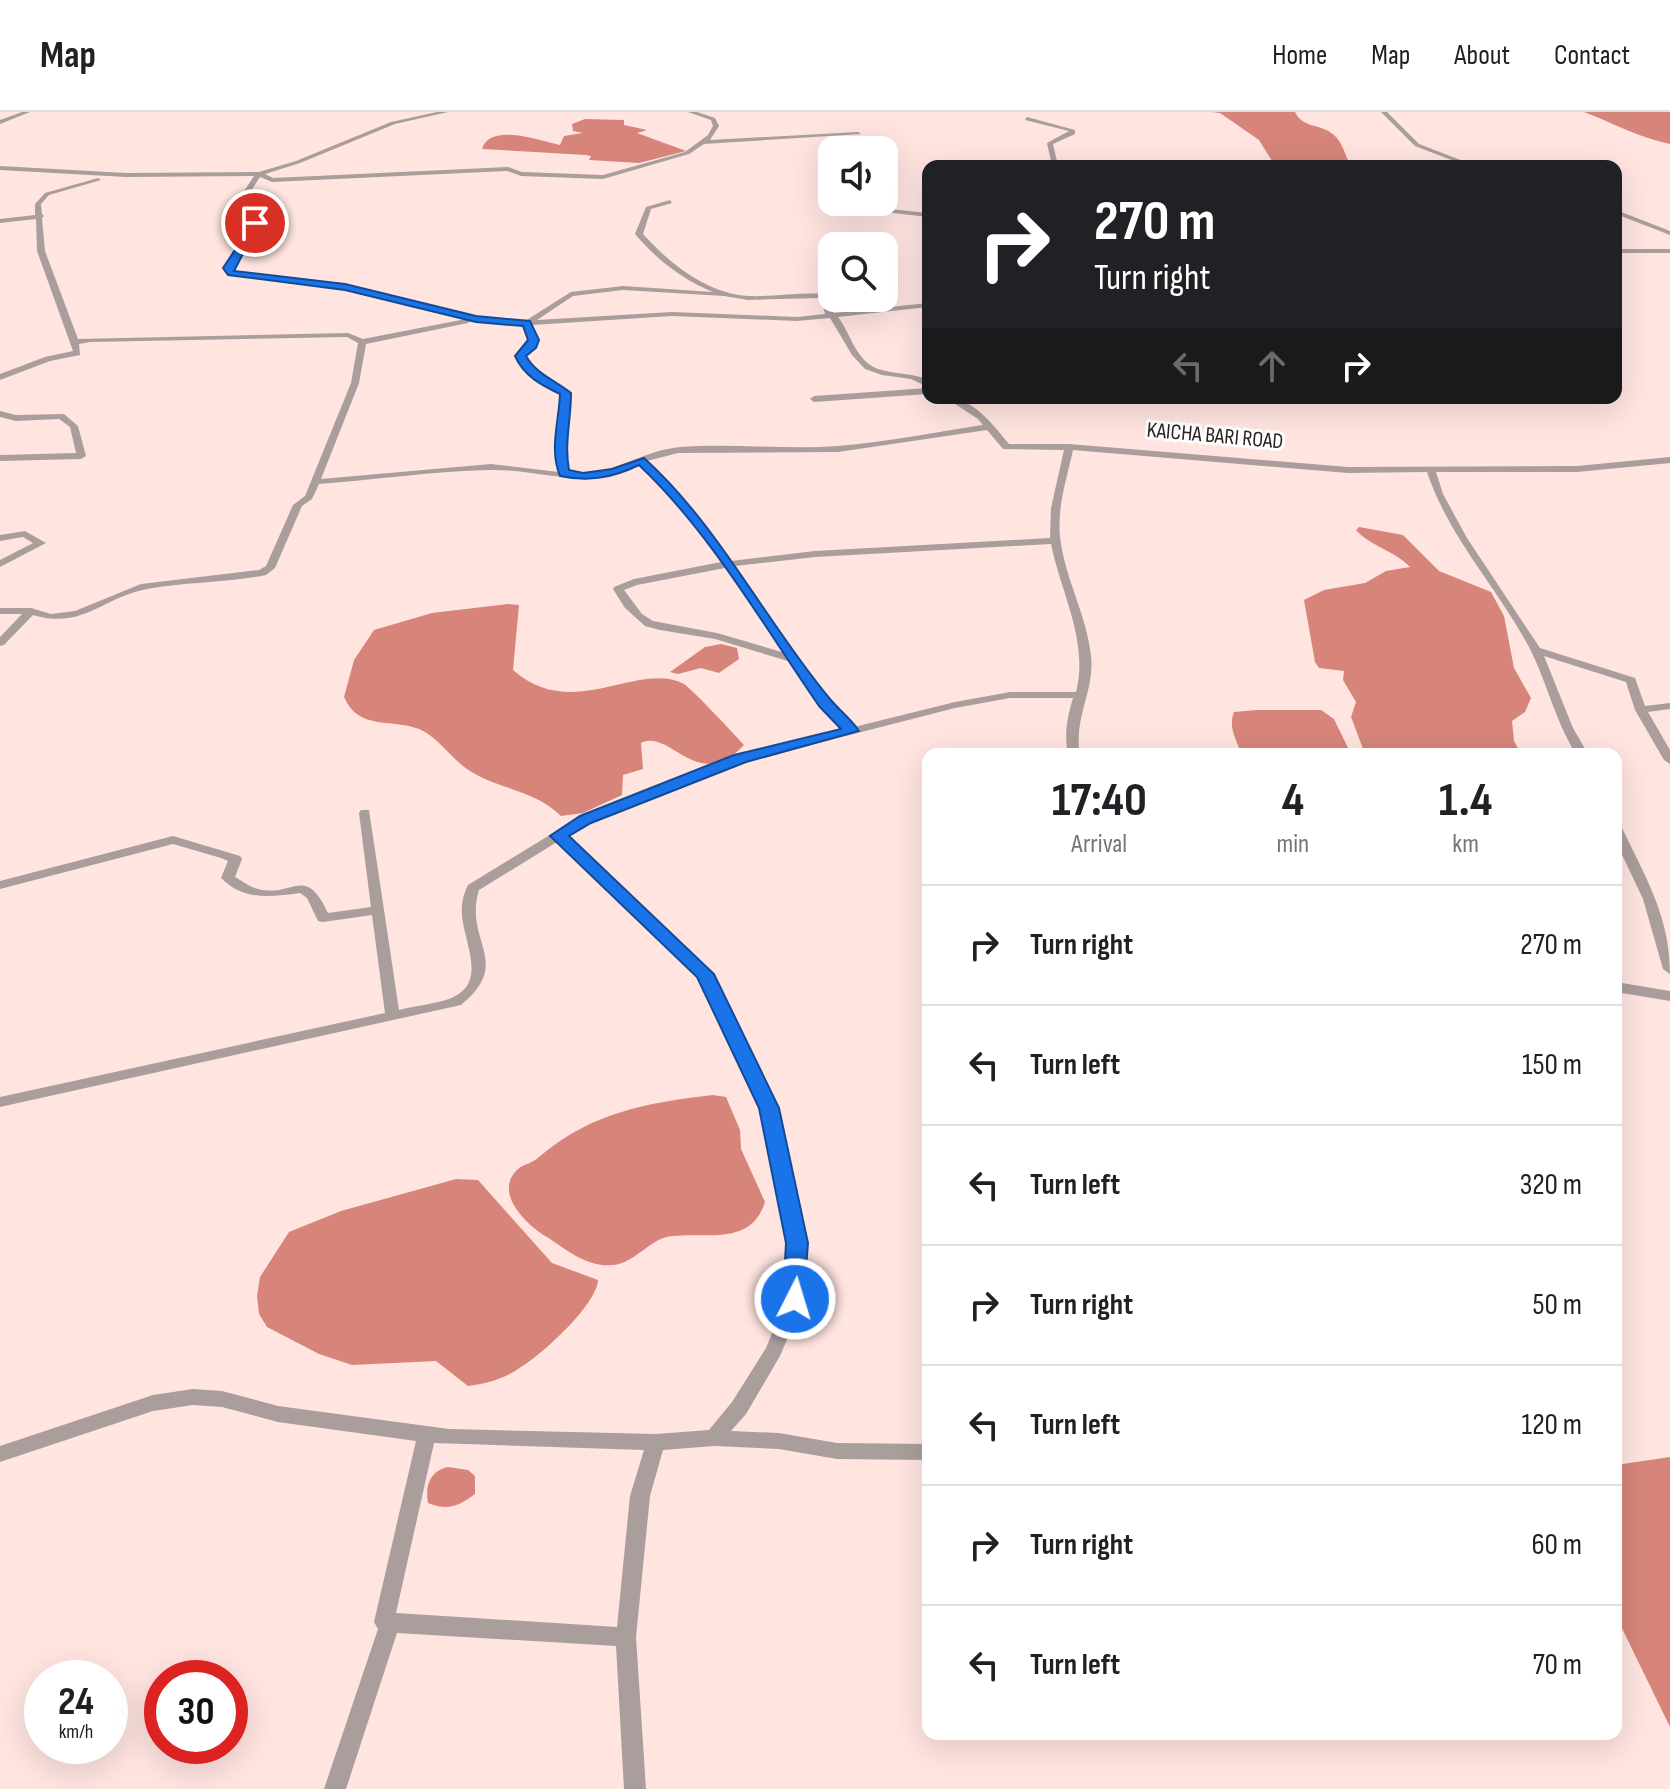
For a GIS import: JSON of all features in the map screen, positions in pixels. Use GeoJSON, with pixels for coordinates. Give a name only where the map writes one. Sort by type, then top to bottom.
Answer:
{"type":"FeatureCollection","features":[{"type":"Feature","properties":{"kind":"street"},"geometry":{"type":"LineString","coordinates":[[0,122],[27,112]]}},
{"type":"Feature","properties":{"kind":"street"},"geometry":{"type":"LineString","coordinates":[[0,168],[126,175],[259,174],[298,162],[393,123],[445,112]]}},
{"type":"Feature","properties":{"kind":"street"},"geometry":{"type":"LineString","coordinates":[[259,174],[272,180],[508,169],[521,174],[587,179],[687,153],[703,142],[716,126],[713,119],[691,112]]}},
{"type":"Feature","properties":{"kind":"street"},"geometry":{"type":"LineString","coordinates":[[1384,112],[1417,145],[1457,160]]}},
{"type":"Feature","properties":{"kind":"street"},"geometry":{"type":"LineString","coordinates":[[1027,119],[1072,130],[1073,133],[1050,143],[1054,160]]}},
{"type":"Feature","properties":{"kind":"street"},"geometry":{"type":"LineString","coordinates":[[703,142],[858,134]]}},
{"type":"Feature","properties":{"kind":"street"},"geometry":{"type":"LineString","coordinates":[[259,174],[238,205],[255,217],[228,268],[231,273],[345,287],[476,319],[527,323],[672,314],[797,319],[922,306]]}},
{"type":"Feature","properties":{"kind":"street"},"geometry":{"type":"LineString","coordinates":[[0,377],[48,359],[77,353],[41,251],[38,204],[47,194],[126,175]]}},
{"type":"Feature","properties":{"kind":"street"},"geometry":{"type":"LineString","coordinates":[[670,202],[648,208],[639,234],[652,249],[690,276],[737,297]]}},
{"type":"Feature","properties":{"kind":"street"},"geometry":{"type":"LineString","coordinates":[[898,212],[922,214]]}},
{"type":"Feature","properties":{"kind":"street"},"geometry":{"type":"LineString","coordinates":[[1622,214],[1670,233]]}},
{"type":"Feature","properties":{"kind":"street"},"geometry":{"type":"LineString","coordinates":[[0,221],[41,216]]}},
{"type":"Feature","properties":{"kind":"street"},"geometry":{"type":"LineString","coordinates":[[1622,251],[1670,251]]}},
{"type":"Feature","properties":{"kind":"street"},"geometry":{"type":"LineString","coordinates":[[527,323],[571,294],[609,289],[737,297],[824,296],[828,312],[836,317],[850,347],[868,367],[909,375],[922,381]]}},
{"type":"Feature","properties":{"kind":"street"},"geometry":{"type":"LineString","coordinates":[[75,342],[348,335],[362,342],[476,319]]}},
{"type":"Feature","properties":{"kind":"street"},"geometry":{"type":"LineString","coordinates":[[527,323],[533,340],[532,346],[520,356],[523,362],[538,378],[565,393],[565,422],[559,445],[564,473]]}},
{"type":"Feature","properties":{"kind":"street"},"geometry":{"type":"LineString","coordinates":[[0,611],[31,611],[51,617],[77,614],[141,587],[262,573],[270,568],[298,505],[309,497],[355,383],[358,347],[362,342]]}},
{"type":"Feature","properties":{"kind":"street"},"geometry":{"type":"LineString","coordinates":[[814,399],[922,391]]}},
{"type":"Feature","properties":{"kind":"street","name":"KAICHA BARI ROAD"},"geometry":{"type":"LineString","coordinates":[[958,404],[991,427],[1001,442],[1015,449],[1069,447],[1348,470],[1577,469],[1670,460]]}},
{"type":"Feature","properties":{"kind":"street"},"geometry":{"type":"LineString","coordinates":[[0,414],[16,418],[61,416],[74,426],[81,456],[0,458]]}},
{"type":"Feature","properties":{"kind":"street"},"geometry":{"type":"LineString","coordinates":[[314,482],[491,467],[583,477],[615,472],[640,460],[678,450],[838,449],[991,427]]}},
{"type":"Feature","properties":{"kind":"street"},"geometry":{"type":"LineString","coordinates":[[1069,447],[1060,491],[1055,541],[1074,609],[1086,670],[1078,695],[1071,740],[1073,748]]}},
{"type":"Feature","properties":{"kind":"street"},"geometry":{"type":"LineString","coordinates":[[640,460],[671,489],[728,564],[825,703],[852,731]]}},
{"type":"Feature","properties":{"kind":"street"},"geometry":{"type":"LineString","coordinates":[[1431,471],[1437,493],[1465,542],[1506,597],[1535,650],[1564,728],[1578,748]]}},
{"type":"Feature","properties":{"kind":"street"},"geometry":{"type":"LineString","coordinates":[[0,538],[25,534],[41,543],[0,564]]}},
{"type":"Feature","properties":{"kind":"street"},"geometry":{"type":"LineString","coordinates":[[795,660],[714,635],[659,629],[641,621],[618,589],[634,582],[728,564],[815,554],[1055,541]]}},
{"type":"Feature","properties":{"kind":"street"},"geometry":{"type":"LineString","coordinates":[[0,643],[31,611]]}},
{"type":"Feature","properties":{"kind":"street"},"geometry":{"type":"LineString","coordinates":[[1535,650],[1609,670],[1631,680],[1641,710],[1670,760]]}},
{"type":"Feature","properties":{"kind":"street"},"geometry":{"type":"LineString","coordinates":[[0,1102],[456,1002],[469,994],[480,971],[466,902],[473,888],[585,819],[740,759],[1010,695],[1078,695]]}},
{"type":"Feature","properties":{"kind":"street"},"geometry":{"type":"LineString","coordinates":[[1641,710],[1670,706]]}},
{"type":"Feature","properties":{"kind":"street"},"geometry":{"type":"LineString","coordinates":[[365,813],[393,1016]]}},
{"type":"Feature","properties":{"kind":"street"},"geometry":{"type":"LineString","coordinates":[[558,836],[704,974],[769,1108],[797,1243],[795,1299],[774,1351],[739,1408],[714,1438]]}},
{"type":"Feature","properties":{"kind":"street"},"geometry":{"type":"LineString","coordinates":[[0,885],[173,840],[199,850],[229,854],[235,859],[228,878],[252,895],[272,896],[302,889],[313,896],[323,918],[378,910]]}},
{"type":"Feature","properties":{"kind":"street"},"geometry":{"type":"LineString","coordinates":[[1622,841],[1650,899],[1670,969]]}},
{"type":"Feature","properties":{"kind":"street"},"geometry":{"type":"LineString","coordinates":[[1622,988],[1670,996]]}},
{"type":"Feature","properties":{"kind":"street"},"geometry":{"type":"LineString","coordinates":[[0,1454],[125,1411],[193,1397],[427,1434],[656,1442],[714,1438],[779,1441],[837,1451],[922,1452]]}},
{"type":"Feature","properties":{"kind":"street"},"geometry":{"type":"LineString","coordinates":[[427,1434],[384,1622],[626,1637]]}},
{"type":"Feature","properties":{"kind":"street"},"geometry":{"type":"LineString","coordinates":[[635,1789],[626,1637],[640,1496],[656,1442]]}},
{"type":"Feature","properties":{"kind":"street"},"geometry":{"type":"LineString","coordinates":[[335,1789],[390,1623]]}},
{"type":"Feature","properties":{"kind":"shaded area"},"geometry":{"type":"Polygon","coordinates":[[[1212,112],[1295,112],[1306,123],[1334,135],[1348,160],[1271,160],[1259,140],[1220,113],[1212,112]]]}},
{"type":"Feature","properties":{"kind":"shaded area"},"geometry":{"type":"Polygon","coordinates":[[[1584,112],[1670,112],[1670,144],[1637,134],[1584,112]]]}},
{"type":"Feature","properties":{"kind":"shaded area"},"geometry":{"type":"Polygon","coordinates":[[[585,119],[624,120],[624,125],[647,130],[637,133],[686,151],[639,163],[589,160],[591,156],[586,155],[482,149],[495,136],[505,135],[560,145],[564,136],[583,133],[573,131],[572,124],[585,119]]]}},
{"type":"Feature","properties":{"kind":"shaded area"},"geometry":{"type":"Polygon","coordinates":[[[1359,527],[1403,535],[1439,571],[1491,592],[1504,616],[1514,668],[1531,698],[1525,712],[1512,721],[1518,748],[1363,748],[1351,717],[1356,702],[1343,680],[1344,671],[1319,668],[1315,662],[1304,600],[1324,590],[1365,583],[1386,571],[1410,567],[1356,530],[1359,527]]]}},
{"type":"Feature","properties":{"kind":"shaded area"},"geometry":{"type":"Polygon","coordinates":[[[519,605],[513,670],[536,685],[559,691],[581,691],[646,679],[666,679],[684,684],[744,745],[728,759],[713,764],[686,757],[663,744],[652,741],[641,743],[643,769],[623,775],[622,795],[583,813],[561,816],[539,800],[467,769],[426,732],[376,722],[350,708],[344,697],[354,660],[374,630],[432,613],[519,605]]]}},
{"type":"Feature","properties":{"kind":"shaded area"},"geometry":{"type":"Polygon","coordinates":[[[721,644],[737,648],[739,659],[719,673],[701,668],[678,674],[670,672],[705,647],[721,644]]]}},
{"type":"Feature","properties":{"kind":"shaded area"},"geometry":{"type":"Polygon","coordinates":[[[1321,710],[1334,719],[1348,748],[1239,748],[1232,728],[1234,712],[1321,710]]]}},
{"type":"Feature","properties":{"kind":"shaded area"},"geometry":{"type":"Polygon","coordinates":[[[713,1095],[726,1097],[740,1130],[741,1149],[765,1202],[750,1225],[727,1234],[664,1238],[629,1260],[604,1265],[586,1261],[562,1247],[539,1232],[516,1208],[509,1188],[511,1178],[518,1169],[579,1129],[642,1106],[713,1095]]]}},
{"type":"Feature","properties":{"kind":"shaded area"},"geometry":{"type":"Polygon","coordinates":[[[456,1179],[478,1180],[552,1263],[598,1280],[589,1302],[579,1315],[531,1361],[503,1377],[468,1386],[436,1361],[352,1365],[319,1354],[267,1327],[259,1314],[257,1296],[260,1277],[289,1232],[341,1211],[456,1179]]]}},
{"type":"Feature","properties":{"kind":"shaded area"},"geometry":{"type":"Polygon","coordinates":[[[1670,1457],[1670,1727],[1622,1628],[1622,1464],[1670,1457]]]}},
{"type":"Feature","properties":{"kind":"shaded area"},"geometry":{"type":"Polygon","coordinates":[[[448,1467],[468,1470],[475,1476],[475,1494],[453,1506],[428,1503],[430,1480],[448,1467]]]}},
{"type":"Feature","properties":{"kind":"route"},"geometry":{"type":"LineString","coordinates":[[255,223],[228,268],[231,273],[345,287],[476,319],[527,323],[533,340],[532,346],[520,356],[523,362],[538,378],[565,393],[565,422],[559,445],[564,473],[583,477],[615,472],[640,460],[671,489],[706,533],[825,703],[852,731],[740,759],[585,819],[558,836],[654,923],[704,974],[769,1108],[797,1243],[795,1299]]}}]}
